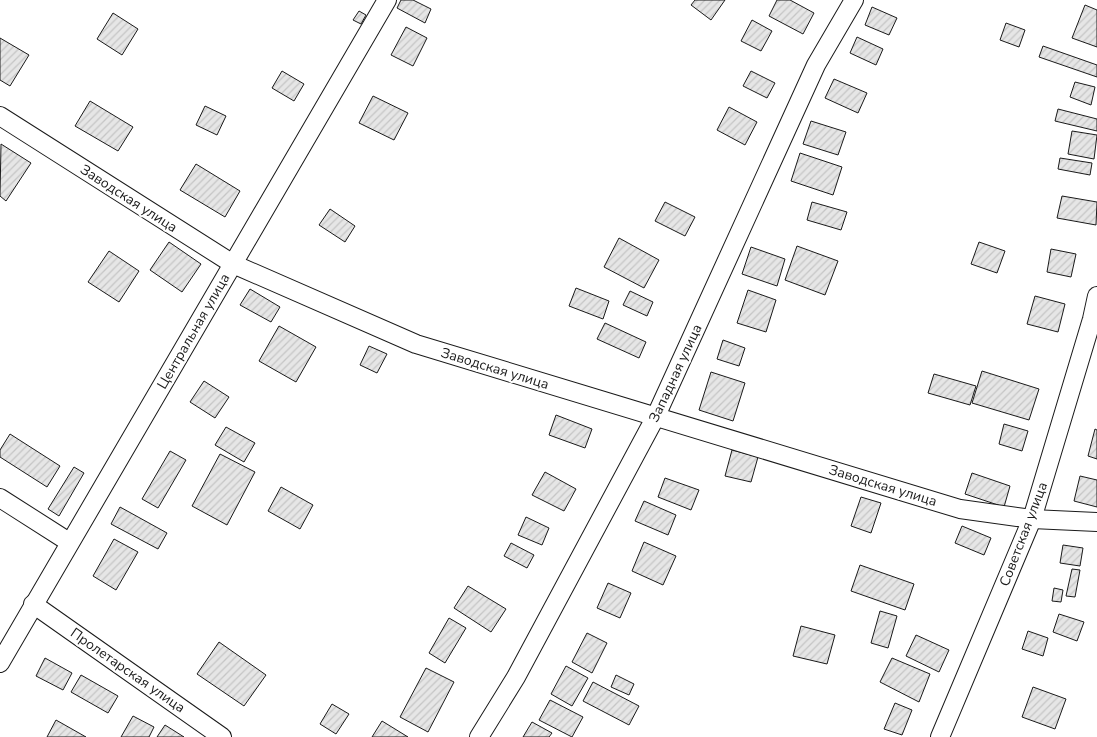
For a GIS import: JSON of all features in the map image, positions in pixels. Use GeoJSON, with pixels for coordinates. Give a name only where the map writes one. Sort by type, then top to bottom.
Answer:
{"type":"FeatureCollection","features":[{"type":"Feature","properties":{"kind":"street","name":"Центральная улица"},"geometry":{"type":"LineString","coordinates":[[0,663],[69,542],[388,0]]}},
{"type":"Feature","properties":{"kind":"street","name":"Западная улица"},"geometry":{"type":"LineString","coordinates":[[478,737],[516,677],[655,418],[816,65],[854,0]]}},
{"type":"Feature","properties":{"kind":"street","name":"Заводская улица"},"geometry":{"type":"LineString","coordinates":[[0,116],[233,264],[416,344],[655,418],[854,475],[960,509],[1032,519],[1097,522]]}},
{"type":"Feature","properties":{"kind":"street","name":"Советская улица"},"geometry":{"type":"LineString","coordinates":[[940,737],[1032,519],[1092,319],[1097,296]]}},
{"type":"Feature","properties":{"kind":"street"},"geometry":{"type":"LineString","coordinates":[[0,498],[69,542]]}},
{"type":"Feature","properties":{"kind":"street","name":"Пролетарская улица"},"geometry":{"type":"LineString","coordinates":[[34,604],[222,737]]}},
{"type":"Feature","properties":{"kind":"building"},"geometry":{"type":"Polygon","coordinates":[[[401,0],[413,0],[431,9],[425,23],[397,8],[401,0]]]}},
{"type":"Feature","properties":{"kind":"building"},"geometry":{"type":"Polygon","coordinates":[[[695,0],[725,0],[711,20],[691,5],[695,0]]]}},
{"type":"Feature","properties":{"kind":"building"},"geometry":{"type":"Polygon","coordinates":[[[777,0],[790,0],[814,13],[803,34],[769,16],[777,0]]]}},
{"type":"Feature","properties":{"kind":"building"},"geometry":{"type":"Polygon","coordinates":[[[1085,5],[1097,10],[1097,47],[1072,38],[1085,5]]]}},
{"type":"Feature","properties":{"kind":"building"},"geometry":{"type":"Polygon","coordinates":[[[872,7],[897,18],[889,35],[865,25],[872,7]]]}},
{"type":"Feature","properties":{"kind":"building"},"geometry":{"type":"Polygon","coordinates":[[[359,11],[366,15],[361,24],[353,20],[359,11]]]}},
{"type":"Feature","properties":{"kind":"building"},"geometry":{"type":"Polygon","coordinates":[[[113,13],[138,29],[122,55],[97,39],[113,13]]]}},
{"type":"Feature","properties":{"kind":"building"},"geometry":{"type":"Polygon","coordinates":[[[752,20],[772,31],[761,51],[741,41],[752,20]]]}},
{"type":"Feature","properties":{"kind":"building"},"geometry":{"type":"Polygon","coordinates":[[[1006,23],[1025,30],[1019,47],[1000,40],[1006,23]]]}},
{"type":"Feature","properties":{"kind":"building"},"geometry":{"type":"Polygon","coordinates":[[[406,27],[427,38],[413,66],[391,55],[406,27]]]}},
{"type":"Feature","properties":{"kind":"building"},"geometry":{"type":"Polygon","coordinates":[[[857,37],[883,49],[876,65],[850,53],[857,37]]]}},
{"type":"Feature","properties":{"kind":"building"},"geometry":{"type":"Polygon","coordinates":[[[0,38],[29,55],[10,86],[0,80],[0,38]]]}},
{"type":"Feature","properties":{"kind":"building"},"geometry":{"type":"Polygon","coordinates":[[[1043,46],[1097,65],[1097,77],[1039,57],[1043,46]]]}},
{"type":"Feature","properties":{"kind":"building"},"geometry":{"type":"Polygon","coordinates":[[[282,71],[304,84],[294,101],[272,88],[282,71]]]}},
{"type":"Feature","properties":{"kind":"building"},"geometry":{"type":"Polygon","coordinates":[[[751,71],[775,83],[767,98],[743,86],[751,71]]]}},
{"type":"Feature","properties":{"kind":"building"},"geometry":{"type":"Polygon","coordinates":[[[834,79],[867,93],[858,113],[825,98],[834,79]]]}},
{"type":"Feature","properties":{"kind":"building"},"geometry":{"type":"Polygon","coordinates":[[[1075,82],[1095,87],[1091,105],[1070,97],[1075,82]]]}},
{"type":"Feature","properties":{"kind":"building"},"geometry":{"type":"Polygon","coordinates":[[[373,96],[408,113],[394,140],[359,123],[373,96]]]}},
{"type":"Feature","properties":{"kind":"building"},"geometry":{"type":"Polygon","coordinates":[[[90,101],[133,127],[118,151],[75,126],[90,101]]]}},
{"type":"Feature","properties":{"kind":"building"},"geometry":{"type":"Polygon","coordinates":[[[205,106],[226,116],[217,135],[196,125],[205,106]]]}},
{"type":"Feature","properties":{"kind":"building"},"geometry":{"type":"Polygon","coordinates":[[[729,107],[757,122],[745,145],[717,130],[729,107]]]}},
{"type":"Feature","properties":{"kind":"building"},"geometry":{"type":"Polygon","coordinates":[[[1058,109],[1097,119],[1097,131],[1055,121],[1058,109]]]}},
{"type":"Feature","properties":{"kind":"building"},"geometry":{"type":"Polygon","coordinates":[[[811,121],[846,132],[838,155],[803,144],[811,121]]]}},
{"type":"Feature","properties":{"kind":"building"},"geometry":{"type":"Polygon","coordinates":[[[1072,131],[1097,135],[1094,159],[1068,154],[1072,131]]]}},
{"type":"Feature","properties":{"kind":"building"},"geometry":{"type":"Polygon","coordinates":[[[1,144],[31,163],[6,201],[0,196],[1,144]]]}},
{"type":"Feature","properties":{"kind":"building"},"geometry":{"type":"Polygon","coordinates":[[[800,153],[842,167],[833,195],[791,181],[800,153]]]}},
{"type":"Feature","properties":{"kind":"building"},"geometry":{"type":"Polygon","coordinates":[[[1060,158],[1092,163],[1090,175],[1058,169],[1060,158]]]}},
{"type":"Feature","properties":{"kind":"building"},"geometry":{"type":"Polygon","coordinates":[[[196,164],[240,191],[225,217],[180,190],[196,164]]]}},
{"type":"Feature","properties":{"kind":"building"},"geometry":{"type":"Polygon","coordinates":[[[1062,196],[1097,202],[1096,225],[1057,218],[1062,196]]]}},
{"type":"Feature","properties":{"kind":"building"},"geometry":{"type":"Polygon","coordinates":[[[665,202],[695,217],[685,236],[655,221],[665,202]]]}},
{"type":"Feature","properties":{"kind":"building"},"geometry":{"type":"Polygon","coordinates":[[[812,202],[847,212],[841,230],[807,220],[812,202]]]}},
{"type":"Feature","properties":{"kind":"building"},"geometry":{"type":"Polygon","coordinates":[[[330,209],[355,226],[345,242],[319,225],[330,209]]]}},
{"type":"Feature","properties":{"kind":"building"},"geometry":{"type":"Polygon","coordinates":[[[619,238],[659,260],[644,288],[604,267],[619,238]]]}},
{"type":"Feature","properties":{"kind":"building"},"geometry":{"type":"Polygon","coordinates":[[[169,242],[201,264],[182,292],[150,270],[169,242]]]}},
{"type":"Feature","properties":{"kind":"building"},"geometry":{"type":"Polygon","coordinates":[[[979,242],[1005,251],[997,273],[971,264],[979,242]]]}},
{"type":"Feature","properties":{"kind":"building"},"geometry":{"type":"Polygon","coordinates":[[[797,246],[838,261],[825,295],[785,280],[797,246]]]}},
{"type":"Feature","properties":{"kind":"building"},"geometry":{"type":"Polygon","coordinates":[[[751,247],[785,259],[777,286],[742,274],[751,247]]]}},
{"type":"Feature","properties":{"kind":"building"},"geometry":{"type":"Polygon","coordinates":[[[1051,249],[1076,254],[1071,277],[1047,272],[1051,249]]]}},
{"type":"Feature","properties":{"kind":"building"},"geometry":{"type":"Polygon","coordinates":[[[109,251],[139,271],[119,302],[88,282],[109,251]]]}},
{"type":"Feature","properties":{"kind":"building"},"geometry":{"type":"Polygon","coordinates":[[[576,288],[609,301],[603,319],[569,306],[576,288]]]}},
{"type":"Feature","properties":{"kind":"building"},"geometry":{"type":"Polygon","coordinates":[[[250,289],[280,307],[271,322],[240,305],[250,289]]]}},
{"type":"Feature","properties":{"kind":"building"},"geometry":{"type":"Polygon","coordinates":[[[748,290],[776,300],[766,332],[737,323],[748,290]]]}},
{"type":"Feature","properties":{"kind":"building"},"geometry":{"type":"Polygon","coordinates":[[[630,291],[653,302],[647,316],[623,305],[630,291]]]}},
{"type":"Feature","properties":{"kind":"building"},"geometry":{"type":"Polygon","coordinates":[[[1035,296],[1065,304],[1058,332],[1027,324],[1035,296]]]}},
{"type":"Feature","properties":{"kind":"building"},"geometry":{"type":"Polygon","coordinates":[[[605,323],[646,342],[639,358],[597,339],[605,323]]]}},
{"type":"Feature","properties":{"kind":"building"},"geometry":{"type":"Polygon","coordinates":[[[279,326],[316,347],[296,382],[259,361],[279,326]]]}},
{"type":"Feature","properties":{"kind":"building"},"geometry":{"type":"Polygon","coordinates":[[[723,340],[745,348],[739,366],[717,359],[723,340]]]}},
{"type":"Feature","properties":{"kind":"building"},"geometry":{"type":"Polygon","coordinates":[[[369,346],[387,354],[377,373],[360,365],[369,346]]]}},
{"type":"Feature","properties":{"kind":"building"},"geometry":{"type":"Polygon","coordinates":[[[982,371],[1039,389],[1029,420],[972,403],[982,371]]]}},
{"type":"Feature","properties":{"kind":"building"},"geometry":{"type":"Polygon","coordinates":[[[711,372],[745,383],[733,421],[699,410],[711,372]]]}},
{"type":"Feature","properties":{"kind":"building"},"geometry":{"type":"Polygon","coordinates":[[[934,374],[976,386],[970,405],[928,393],[934,374]]]}},
{"type":"Feature","properties":{"kind":"building"},"geometry":{"type":"Polygon","coordinates":[[[204,381],[229,397],[215,418],[190,402],[204,381]]]}},
{"type":"Feature","properties":{"kind":"building"},"geometry":{"type":"Polygon","coordinates":[[[556,415],[592,429],[585,448],[549,435],[556,415]]]}},
{"type":"Feature","properties":{"kind":"building"},"geometry":{"type":"Polygon","coordinates":[[[1004,424],[1028,431],[1022,451],[999,444],[1004,424]]]}},
{"type":"Feature","properties":{"kind":"building"},"geometry":{"type":"Polygon","coordinates":[[[226,427],[255,443],[244,462],[215,445],[226,427]]]}},
{"type":"Feature","properties":{"kind":"building"},"geometry":{"type":"Polygon","coordinates":[[[1095,429],[1097,430],[1097,459],[1088,456],[1095,429]]]}},
{"type":"Feature","properties":{"kind":"building"},"geometry":{"type":"Polygon","coordinates":[[[10,434],[60,466],[47,487],[0,457],[0,450],[10,434]]]}},
{"type":"Feature","properties":{"kind":"building"},"geometry":{"type":"Polygon","coordinates":[[[732,450],[758,457],[751,482],[725,476],[732,450]]]}},
{"type":"Feature","properties":{"kind":"building"},"geometry":{"type":"Polygon","coordinates":[[[170,451],[186,460],[158,508],[142,499],[170,451]]]}},
{"type":"Feature","properties":{"kind":"building"},"geometry":{"type":"Polygon","coordinates":[[[220,454],[255,472],[227,525],[192,506],[220,454]]]}},
{"type":"Feature","properties":{"kind":"building"},"geometry":{"type":"Polygon","coordinates":[[[74,467],[84,473],[59,516],[48,509],[74,467]]]}},
{"type":"Feature","properties":{"kind":"building"},"geometry":{"type":"Polygon","coordinates":[[[545,472],[576,489],[564,511],[532,495],[545,472]]]}},
{"type":"Feature","properties":{"kind":"building"},"geometry":{"type":"Polygon","coordinates":[[[972,473],[1010,486],[1004,507],[965,494],[972,473]]]}},
{"type":"Feature","properties":{"kind":"building"},"geometry":{"type":"Polygon","coordinates":[[[1080,476],[1097,480],[1097,507],[1074,501],[1080,476]]]}},
{"type":"Feature","properties":{"kind":"building"},"geometry":{"type":"Polygon","coordinates":[[[665,478],[699,490],[691,510],[658,497],[665,478]]]}},
{"type":"Feature","properties":{"kind":"building"},"geometry":{"type":"Polygon","coordinates":[[[281,487],[313,505],[300,529],[268,511],[281,487]]]}},
{"type":"Feature","properties":{"kind":"building"},"geometry":{"type":"Polygon","coordinates":[[[861,497],[881,503],[871,533],[851,526],[861,497]]]}},
{"type":"Feature","properties":{"kind":"building"},"geometry":{"type":"Polygon","coordinates":[[[644,501],[676,515],[668,535],[635,521],[644,501]]]}},
{"type":"Feature","properties":{"kind":"building"},"geometry":{"type":"Polygon","coordinates":[[[120,507],[167,533],[158,549],[111,524],[120,507]]]}},
{"type":"Feature","properties":{"kind":"building"},"geometry":{"type":"Polygon","coordinates":[[[526,517],[549,528],[542,545],[518,535],[526,517]]]}},
{"type":"Feature","properties":{"kind":"building"},"geometry":{"type":"Polygon","coordinates":[[[962,526],[991,538],[984,555],[955,543],[962,526]]]}},
{"type":"Feature","properties":{"kind":"building"},"geometry":{"type":"Polygon","coordinates":[[[114,539],[138,552],[116,590],[93,576],[114,539]]]}},
{"type":"Feature","properties":{"kind":"building"},"geometry":{"type":"Polygon","coordinates":[[[644,542],[676,556],[663,585],[632,571],[644,542]]]}},
{"type":"Feature","properties":{"kind":"building"},"geometry":{"type":"Polygon","coordinates":[[[511,543],[534,555],[527,568],[504,556],[511,543]]]}},
{"type":"Feature","properties":{"kind":"building"},"geometry":{"type":"Polygon","coordinates":[[[1063,545],[1083,548],[1080,566],[1060,563],[1063,545]]]}},
{"type":"Feature","properties":{"kind":"building"},"geometry":{"type":"Polygon","coordinates":[[[860,565],[914,584],[905,610],[851,591],[860,565]]]}},
{"type":"Feature","properties":{"kind":"building"},"geometry":{"type":"Polygon","coordinates":[[[1072,569],[1080,570],[1075,597],[1066,596],[1072,569]]]}},
{"type":"Feature","properties":{"kind":"building"},"geometry":{"type":"Polygon","coordinates":[[[608,583],[631,593],[620,618],[597,608],[608,583]]]}},
{"type":"Feature","properties":{"kind":"building"},"geometry":{"type":"Polygon","coordinates":[[[468,586],[506,609],[491,632],[454,608],[468,586]]]}},
{"type":"Feature","properties":{"kind":"building"},"geometry":{"type":"Polygon","coordinates":[[[1054,588],[1063,590],[1061,602],[1052,601],[1054,588]]]}},
{"type":"Feature","properties":{"kind":"building"},"geometry":{"type":"Polygon","coordinates":[[[880,611],[897,616],[888,648],[871,643],[880,611]]]}},
{"type":"Feature","properties":{"kind":"building"},"geometry":{"type":"Polygon","coordinates":[[[1059,614],[1084,622],[1077,641],[1053,632],[1059,614]]]}},
{"type":"Feature","properties":{"kind":"building"},"geometry":{"type":"Polygon","coordinates":[[[449,618],[466,628],[445,663],[429,653],[449,618]]]}},
{"type":"Feature","properties":{"kind":"building"},"geometry":{"type":"Polygon","coordinates":[[[801,626],[835,635],[827,664],[793,656],[801,626]]]}},
{"type":"Feature","properties":{"kind":"building"},"geometry":{"type":"Polygon","coordinates":[[[1028,631],[1048,638],[1043,656],[1022,649],[1028,631]]]}},
{"type":"Feature","properties":{"kind":"building"},"geometry":{"type":"Polygon","coordinates":[[[587,633],[607,643],[592,673],[572,662],[587,633]]]}},
{"type":"Feature","properties":{"kind":"building"},"geometry":{"type":"Polygon","coordinates":[[[916,635],[949,650],[939,672],[906,656],[916,635]]]}},
{"type":"Feature","properties":{"kind":"building"},"geometry":{"type":"Polygon","coordinates":[[[219,642],[266,675],[244,706],[197,674],[219,642]]]}},
{"type":"Feature","properties":{"kind":"building"},"geometry":{"type":"Polygon","coordinates":[[[45,658],[72,673],[63,690],[36,676],[45,658]]]}},
{"type":"Feature","properties":{"kind":"building"},"geometry":{"type":"Polygon","coordinates":[[[892,658],[930,674],[919,702],[880,682],[892,658]]]}},
{"type":"Feature","properties":{"kind":"building"},"geometry":{"type":"Polygon","coordinates":[[[566,666],[588,678],[572,706],[551,694],[566,666]]]}},
{"type":"Feature","properties":{"kind":"building"},"geometry":{"type":"Polygon","coordinates":[[[426,668],[454,682],[428,732],[400,717],[426,668]]]}},
{"type":"Feature","properties":{"kind":"building"},"geometry":{"type":"Polygon","coordinates":[[[81,675],[118,696],[108,713],[71,692],[81,675]]]}},
{"type":"Feature","properties":{"kind":"building"},"geometry":{"type":"Polygon","coordinates":[[[616,675],[634,684],[629,695],[611,687],[616,675]]]}},
{"type":"Feature","properties":{"kind":"building"},"geometry":{"type":"Polygon","coordinates":[[[593,682],[639,706],[629,725],[583,701],[593,682]]]}},
{"type":"Feature","properties":{"kind":"building"},"geometry":{"type":"Polygon","coordinates":[[[1033,687],[1066,699],[1055,729],[1022,717],[1033,687]]]}},
{"type":"Feature","properties":{"kind":"building"},"geometry":{"type":"Polygon","coordinates":[[[550,700],[583,717],[572,737],[539,720],[550,700]]]}},
{"type":"Feature","properties":{"kind":"building"},"geometry":{"type":"Polygon","coordinates":[[[895,703],[912,710],[902,735],[884,729],[895,703]]]}},
{"type":"Feature","properties":{"kind":"building"},"geometry":{"type":"Polygon","coordinates":[[[332,704],[349,714],[336,734],[320,724],[332,704]]]}},
{"type":"Feature","properties":{"kind":"building"},"geometry":{"type":"Polygon","coordinates":[[[133,716],[154,727],[149,737],[121,737],[133,716]]]}},
{"type":"Feature","properties":{"kind":"building"},"geometry":{"type":"Polygon","coordinates":[[[56,720],[86,737],[47,737],[56,720]]]}},
{"type":"Feature","properties":{"kind":"building"},"geometry":{"type":"Polygon","coordinates":[[[382,721],[408,737],[372,737],[382,721]]]}},
{"type":"Feature","properties":{"kind":"building"},"geometry":{"type":"Polygon","coordinates":[[[532,722],[552,733],[549,737],[523,737],[532,722]]]}},
{"type":"Feature","properties":{"kind":"building"},"geometry":{"type":"Polygon","coordinates":[[[165,725],[184,737],[157,737],[165,725]]]}}]}
